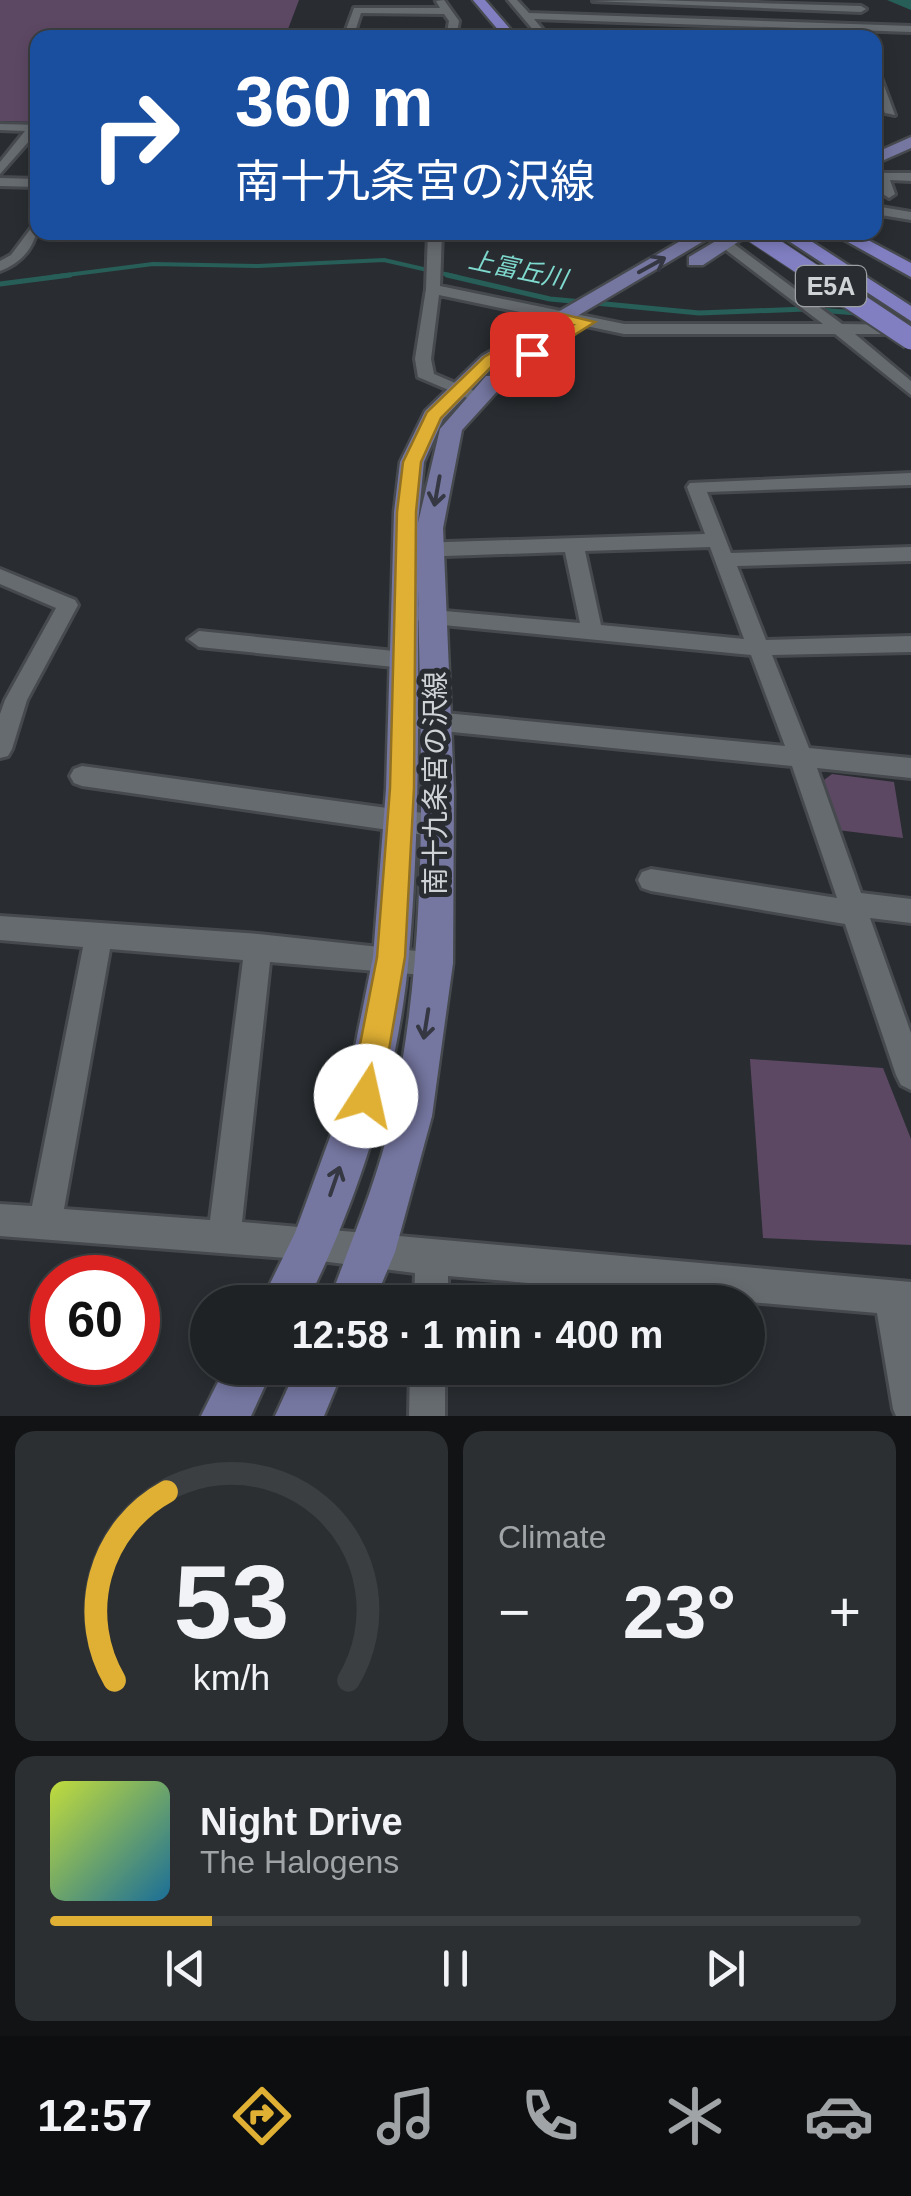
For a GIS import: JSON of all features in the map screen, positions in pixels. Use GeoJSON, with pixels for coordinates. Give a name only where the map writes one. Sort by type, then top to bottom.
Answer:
{"type":"FeatureCollection","features":[{"type":"Feature","properties":{"kind":"highway"},"geometry":{"type":"LineString","coordinates":[[464,0],[489,30]]}},
{"type":"Feature","properties":{"kind":"highway"},"geometry":{"type":"LineString","coordinates":[[479,0],[505,30]]}},
{"type":"Feature","properties":{"kind":"highway","name":"E5A"},"geometry":{"type":"LineString","coordinates":[[760,240],[911,339]]}},
{"type":"Feature","properties":{"kind":"highway","name":"E5A"},"geometry":{"type":"LineString","coordinates":[[796,240],[911,314]]}},
{"type":"Feature","properties":{"kind":"highway"},"geometry":{"type":"LineString","coordinates":[[854,240],[911,271]]}},
{"type":"Feature","properties":{"kind":"main road"},"geometry":{"type":"LineString","coordinates":[[882,143],[911,132]]}},
{"type":"Feature","properties":{"kind":"main road"},"geometry":{"type":"LineString","coordinates":[[882,156],[911,142]]}},
{"type":"Feature","properties":{"kind":"main road","name":"南十九条宮の沢線"},"geometry":{"type":"LineString","coordinates":[[292,1285],[313,1244],[366,1096],[391,957],[400,820],[420,720],[418,550],[412,462],[434,416],[467,392],[489,360],[713,240]]}},
{"type":"Feature","properties":{"kind":"main road","name":"南十九条宮の沢線"},"geometry":{"type":"LineString","coordinates":[[579,314],[627,300],[714,240]]}},
{"type":"Feature","properties":{"kind":"main road","name":"南十九条宮の沢線"},"geometry":{"type":"LineString","coordinates":[[358,1285],[373,1252],[412,1116],[435,963],[438,826],[420,720],[404,660],[419,613]]}},
{"type":"Feature","properties":{"kind":"main road"},"geometry":{"type":"LineString","coordinates":[[225,1416],[241,1385]]}},
{"type":"Feature","properties":{"kind":"main road"},"geometry":{"type":"LineString","coordinates":[[300,1416],[314,1385]]}},
{"type":"Feature","properties":{"kind":"street"},"geometry":{"type":"LineString","coordinates":[[439,0],[454,20],[452,30]]}},
{"type":"Feature","properties":{"kind":"street"},"geometry":{"type":"LineString","coordinates":[[512,0],[529,16],[762,24],[808,30]]}},
{"type":"Feature","properties":{"kind":"street"},"geometry":{"type":"LineString","coordinates":[[602,19],[597,0],[862,9]]}},
{"type":"Feature","properties":{"kind":"street"},"geometry":{"type":"LineString","coordinates":[[850,0],[887,29]]}},
{"type":"Feature","properties":{"kind":"street"},"geometry":{"type":"LineString","coordinates":[[709,2],[721,23]]}},
{"type":"Feature","properties":{"kind":"street"},"geometry":{"type":"LineString","coordinates":[[351,30],[357,10],[449,11]]}},
{"type":"Feature","properties":{"kind":"street"},"geometry":{"type":"LineString","coordinates":[[529,16],[527,20],[538,30]]}},
{"type":"Feature","properties":{"kind":"street"},"geometry":{"type":"LineString","coordinates":[[762,24],[764,30]]}},
{"type":"Feature","properties":{"kind":"street"},"geometry":{"type":"LineString","coordinates":[[866,30],[911,29]]}},
{"type":"Feature","properties":{"kind":"street"},"geometry":{"type":"LineString","coordinates":[[882,88],[896,113],[882,112]]}},
{"type":"Feature","properties":{"kind":"street"},"geometry":{"type":"LineString","coordinates":[[0,127],[30,128]]}},
{"type":"Feature","properties":{"kind":"street"},"geometry":{"type":"LineString","coordinates":[[0,170],[30,134]]}},
{"type":"Feature","properties":{"kind":"street"},"geometry":{"type":"LineString","coordinates":[[888,194],[882,176],[911,177]]}},
{"type":"Feature","properties":{"kind":"street"},"geometry":{"type":"LineString","coordinates":[[0,182],[30,183]]}},
{"type":"Feature","properties":{"kind":"street"},"geometry":{"type":"LineString","coordinates":[[882,211],[911,216]]}},
{"type":"Feature","properties":{"kind":"street"},"geometry":{"type":"LineString","coordinates":[[0,266],[16,258],[30,236]]}},
{"type":"Feature","properties":{"kind":"street"},"geometry":{"type":"LineString","coordinates":[[435,240],[423,359],[426,377],[467,392]]}},
{"type":"Feature","properties":{"kind":"street"},"geometry":{"type":"LineString","coordinates":[[720,240],[838,328],[911,390]]}},
{"type":"Feature","properties":{"kind":"street"},"geometry":{"type":"LineString","coordinates":[[433,276],[624,329],[911,329]]}},
{"type":"Feature","properties":{"kind":"street"},"geometry":{"type":"LineString","coordinates":[[911,479],[696,486],[801,757],[851,908],[904,1038],[911,1075]]}},
{"type":"Feature","properties":{"kind":"street"},"geometry":{"type":"LineString","coordinates":[[574,547],[592,630]]}},
{"type":"Feature","properties":{"kind":"street"},"geometry":{"type":"LineString","coordinates":[[418,550],[574,547],[911,554]]}},
{"type":"Feature","properties":{"kind":"street"},"geometry":{"type":"LineString","coordinates":[[0,576],[68,605],[16,700],[0,749]]}},
{"type":"Feature","properties":{"kind":"street"},"geometry":{"type":"LineString","coordinates":[[419,613],[758,648],[911,644]]}},
{"type":"Feature","properties":{"kind":"street"},"geometry":{"type":"LineString","coordinates":[[199,639],[404,660]]}},
{"type":"Feature","properties":{"kind":"street"},"geometry":{"type":"LineString","coordinates":[[420,720],[911,768]]}},
{"type":"Feature","properties":{"kind":"street"},"geometry":{"type":"LineString","coordinates":[[82,776],[438,826]]}},
{"type":"Feature","properties":{"kind":"street"},"geometry":{"type":"LineString","coordinates":[[651,880],[851,908],[911,911]]}},
{"type":"Feature","properties":{"kind":"street"},"geometry":{"type":"LineString","coordinates":[[0,928],[435,963]]}},
{"type":"Feature","properties":{"kind":"street"},"geometry":{"type":"LineString","coordinates":[[44,1223],[99,935]]}},
{"type":"Feature","properties":{"kind":"street"},"geometry":{"type":"LineString","coordinates":[[223,1237],[234,1177],[258,947]]}},
{"type":"Feature","properties":{"kind":"street"},"geometry":{"type":"LineString","coordinates":[[0,1220],[313,1244],[432,1258],[901,1298],[911,1410]]}},
{"type":"Feature","properties":{"kind":"street"},"geometry":{"type":"LineString","coordinates":[[431,1285],[432,1258]]}},
{"type":"Feature","properties":{"kind":"street"},"geometry":{"type":"LineString","coordinates":[[426,1416],[427,1385]]}},
{"type":"Feature","properties":{"kind":"shaded area"},"geometry":{"type":"Polygon","coordinates":[[[0,0],[299,0],[288,30],[30,30],[30,122],[0,121],[0,0]]]}},
{"type":"Feature","properties":{"kind":"shaded area"},"geometry":{"type":"Polygon","coordinates":[[[832,774],[894,782],[903,838],[837,830],[824,780],[832,774]]]}},
{"type":"Feature","properties":{"kind":"shaded area"},"geometry":{"type":"Polygon","coordinates":[[[750,1059],[883,1068],[911,1139],[911,1245],[763,1238],[750,1059]]]}},
{"type":"Feature","properties":{"kind":"waterway"},"geometry":{"type":"LineString","coordinates":[[895,0],[911,5]]}},
{"type":"Feature","properties":{"kind":"waterway","name":"上富丘川"},"geometry":{"type":"LineString","coordinates":[[51,277],[153,264],[258,266],[384,260],[458,277]]}},
{"type":"Feature","properties":{"kind":"waterway","name":"上富丘川"},"geometry":{"type":"LineString","coordinates":[[0,284],[70,275]]}},
{"type":"Feature","properties":{"kind":"waterway","name":"上富丘川"},"geometry":{"type":"LineString","coordinates":[[447,275],[550,299],[582,302]]}},
{"type":"Feature","properties":{"kind":"waterway","name":"上富丘川"},"geometry":{"type":"LineString","coordinates":[[595,303],[699,313],[806,309],[857,313]]}},
{"type":"Feature","properties":{"kind":"route"},"geometry":{"type":"LineString","coordinates":[[366,1096],[391,957],[402,788],[406,512],[412,462],[434,416],[489,360],[558,318],[588,322],[532,354]]}}]}
